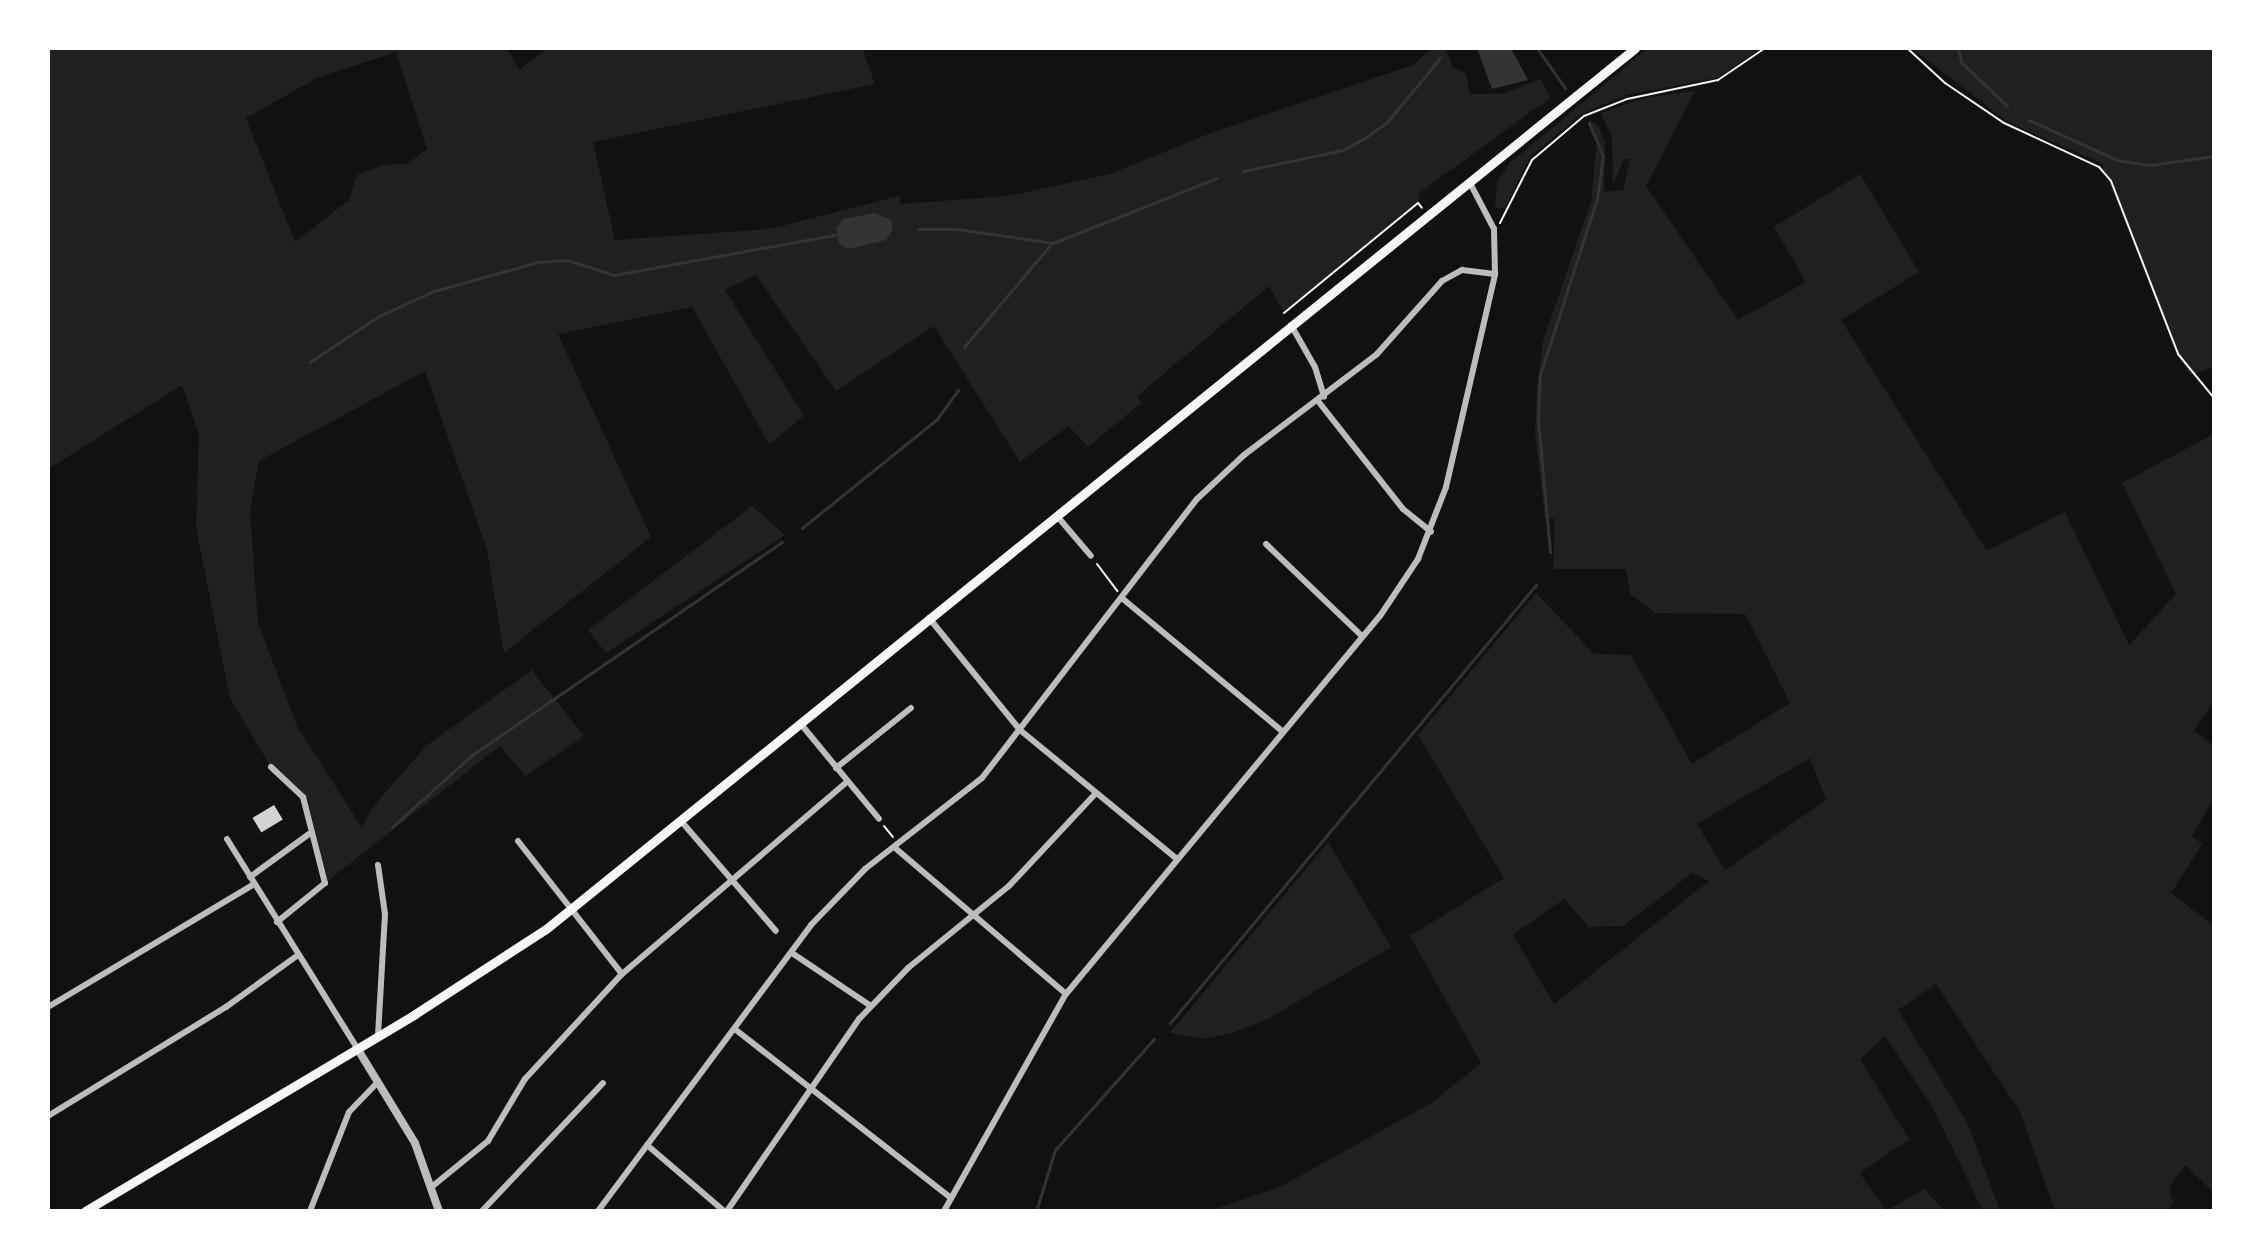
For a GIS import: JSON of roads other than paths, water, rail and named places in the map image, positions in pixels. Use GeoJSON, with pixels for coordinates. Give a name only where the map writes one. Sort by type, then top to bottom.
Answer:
{"type":"FeatureCollection","features":[{"type":"Feature","properties":{"kind":"main road"},"geometry":{"type":"LineString","coordinates":[[85,1211],[498,962],[569,910],[1635,48]]}},
{"type":"Feature","properties":{"kind":"street"},"geometry":{"type":"LineString","coordinates":[[944,1211],[1066,994],[1362,636],[1403,584],[1431,532],[1446,487],[1495,274],[1494,229],[1470,183]]}},
{"type":"Feature","properties":{"kind":"street"},"geometry":{"type":"LineString","coordinates":[[598,1211],[841,891],[982,778],[1123,599],[1162,540],[1213,482],[1377,354],[1450,274],[1472,270],[1495,274]]}},
{"type":"Feature","properties":{"kind":"street"},"geometry":{"type":"LineString","coordinates":[[1290,324],[1315,367],[1321,399],[1403,509],[1431,532]]}},
{"type":"Feature","properties":{"kind":"street"},"geometry":{"type":"LineString","coordinates":[[1057,516],[1091,556]]}},
{"type":"Feature","properties":{"kind":"street"},"geometry":{"type":"LineString","coordinates":[[1266,544],[1362,636]]}},
{"type":"Feature","properties":{"kind":"street"},"geometry":{"type":"LineString","coordinates":[[1123,599],[1283,732]]}},
{"type":"Feature","properties":{"kind":"street"},"geometry":{"type":"LineString","coordinates":[[929,618],[1020,730],[1177,859]]}},
{"type":"Feature","properties":{"kind":"street"},"geometry":{"type":"LineString","coordinates":[[836,768],[911,708]]}},
{"type":"Feature","properties":{"kind":"street"},"geometry":{"type":"LineString","coordinates":[[800,723],[879,819]]}},
{"type":"Feature","properties":{"kind":"street"},"geometry":{"type":"LineString","coordinates":[[271,767],[303,797],[309,834],[325,883],[277,922]]}},
{"type":"Feature","properties":{"kind":"street"},"geometry":{"type":"LineString","coordinates":[[434,1185],[488,1141],[525,1079],[622,974],[731,877],[847,782]]}},
{"type":"Feature","properties":{"kind":"street"},"geometry":{"type":"LineString","coordinates":[[647,1145],[725,1211],[808,1088],[871,1006],[1040,855],[1095,794]]}},
{"type":"Feature","properties":{"kind":"street"},"geometry":{"type":"LineString","coordinates":[[681,821],[776,931]]}},
{"type":"Feature","properties":{"kind":"street"},"geometry":{"type":"LineString","coordinates":[[48,1007],[252,880],[309,834]]}},
{"type":"Feature","properties":{"kind":"street"},"geometry":{"type":"LineString","coordinates":[[227,839],[378,1082],[434,1185],[439,1211]]}},
{"type":"Feature","properties":{"kind":"street"},"geometry":{"type":"LineString","coordinates":[[518,841],[622,974]]}},
{"type":"Feature","properties":{"kind":"street"},"geometry":{"type":"LineString","coordinates":[[896,846],[972,917],[1066,994]]}},
{"type":"Feature","properties":{"kind":"street"},"geometry":{"type":"LineString","coordinates":[[378,865],[385,914],[378,1035]]}},
{"type":"Feature","properties":{"kind":"street"},"geometry":{"type":"LineString","coordinates":[[792,953],[871,1006]]}},
{"type":"Feature","properties":{"kind":"street"},"geometry":{"type":"LineString","coordinates":[[48,1116],[129,1067],[298,955]]}},
{"type":"Feature","properties":{"kind":"street"},"geometry":{"type":"LineString","coordinates":[[736,1030],[951,1198]]}},
{"type":"Feature","properties":{"kind":"street"},"geometry":{"type":"LineString","coordinates":[[310,1211],[349,1112],[378,1082]]}},
{"type":"Feature","properties":{"kind":"street"},"geometry":{"type":"LineString","coordinates":[[482,1211],[603,1083]]}},
{"type":"Feature","properties":{"kind":"waterway"},"geometry":{"type":"LineString","coordinates":[[1537,48],[1565,88]]}},
{"type":"Feature","properties":{"kind":"waterway"},"geometry":{"type":"LineString","coordinates":[[1958,48],[1961,62],[2007,106]]}},
{"type":"Feature","properties":{"kind":"waterway"},"geometry":{"type":"LineString","coordinates":[[1243,171],[1343,150],[1365,138],[1388,121],[1440,58]]}},
{"type":"Feature","properties":{"kind":"waterway"},"geometry":{"type":"LineString","coordinates":[[2029,120],[2117,160],[2150,165],[2214,156]]}},
{"type":"Feature","properties":{"kind":"waterway"},"geometry":{"type":"LineString","coordinates":[[1550,552],[1538,420],[1540,375],[1597,199],[1603,156],[1589,123]]}},
{"type":"Feature","properties":{"kind":"waterway"},"geometry":{"type":"LineString","coordinates":[[918,229],[957,229],[1053,243],[1217,178]]}},
{"type":"Feature","properties":{"kind":"waterway"},"geometry":{"type":"LineString","coordinates":[[310,362],[379,316],[434,291],[538,262],[567,260],[614,275],[835,235]]}},
{"type":"Feature","properties":{"kind":"waterway"},"geometry":{"type":"LineString","coordinates":[[964,347],[1052,243]]}},
{"type":"Feature","properties":{"kind":"waterway"},"geometry":{"type":"LineString","coordinates":[[802,528],[937,419],[958,390]]}},
{"type":"Feature","properties":{"kind":"waterway"},"geometry":{"type":"LineString","coordinates":[[392,827],[472,755],[782,542]]}},
{"type":"Feature","properties":{"kind":"waterway"},"geometry":{"type":"LineString","coordinates":[[1170,1023],[1536,585]]}},
{"type":"Feature","properties":{"kind":"waterway"},"geometry":{"type":"LineString","coordinates":[[1036,1211],[1055,1150],[1154,1039]]}}]}
